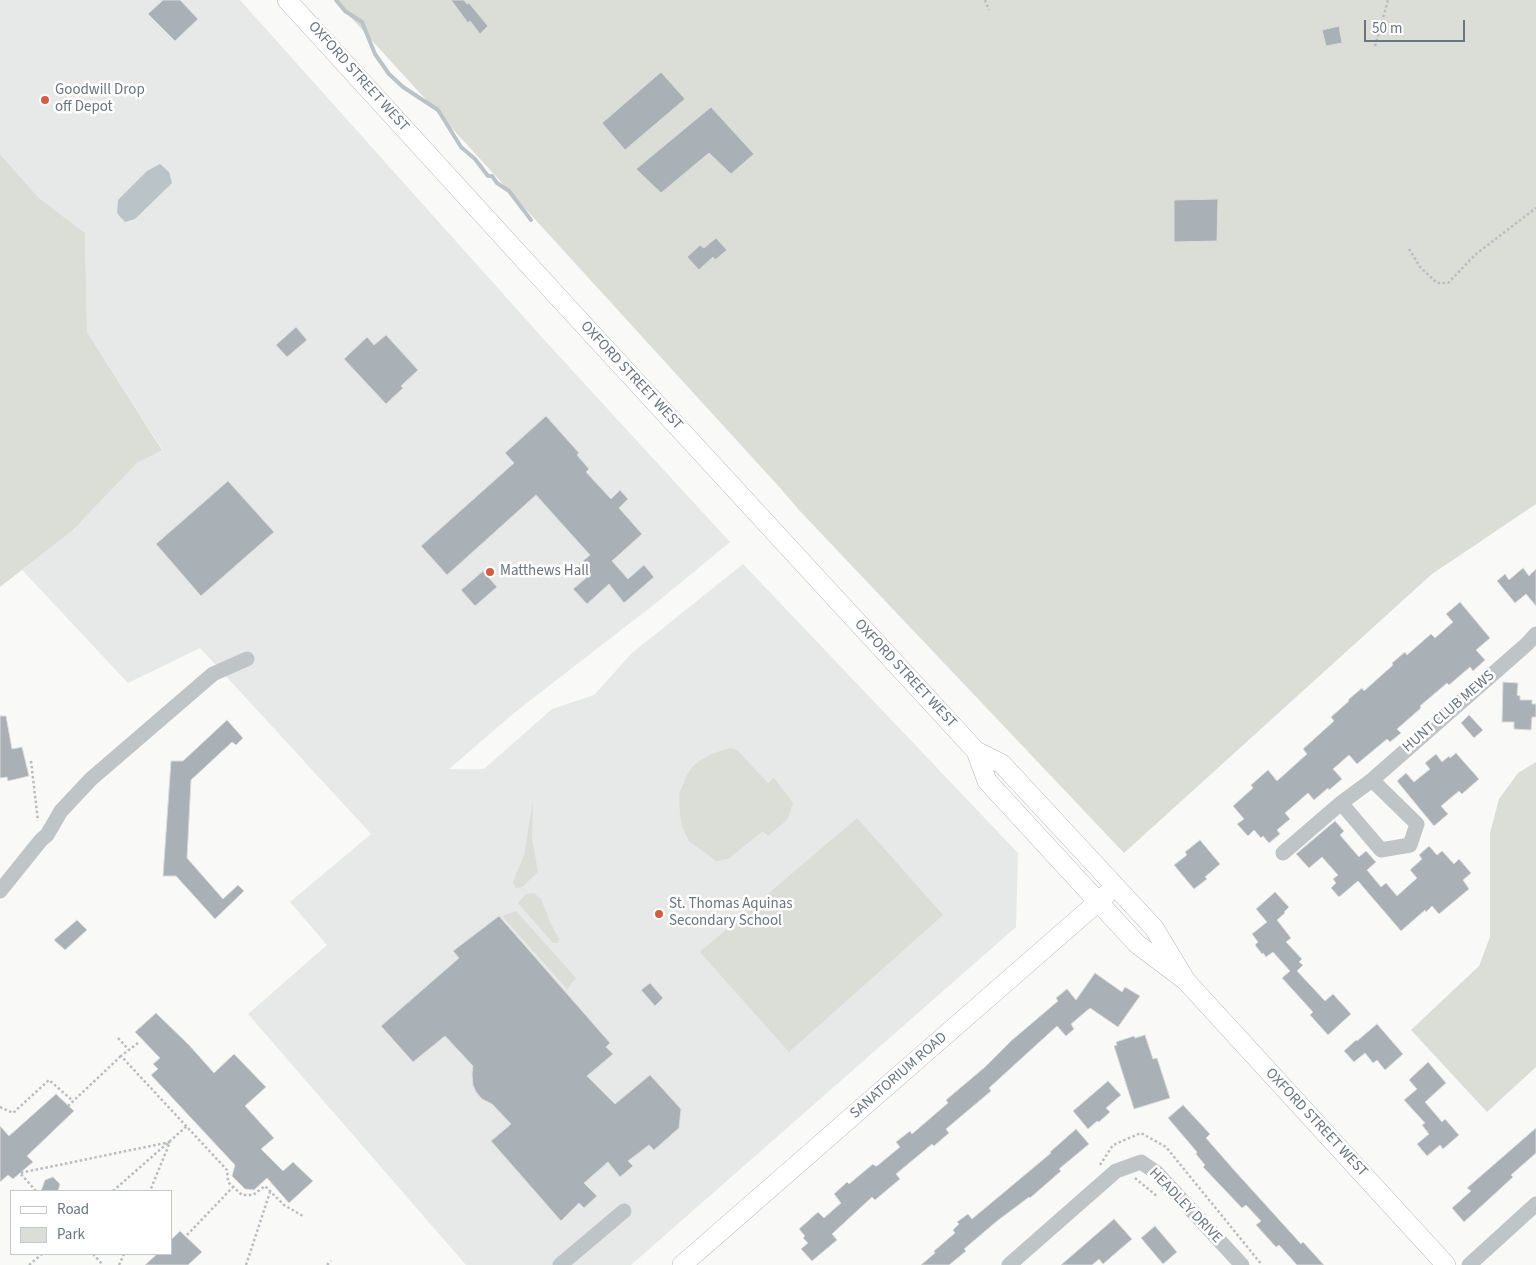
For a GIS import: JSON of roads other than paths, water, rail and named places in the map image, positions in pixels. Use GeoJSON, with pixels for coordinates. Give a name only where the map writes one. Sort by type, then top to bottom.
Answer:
{"type":"FeatureCollection","features":[{"type":"Feature","properties":{"kind":"main road","name":"OXFORD STREET WEST"},"geometry":{"type":"LineString","coordinates":[[287,0],[976,751],[1002,764],[1116,886],[1154,928],[1186,982]]}},
{"type":"Feature","properties":{"kind":"main road","name":"OXFORD STREET WEST"},"geometry":{"type":"LineString","coordinates":[[976,751],[988,781],[1098,902],[1137,944],[1186,982],[1446,1265]]}},
{"type":"Feature","properties":{"kind":"main road","name":"SANATORIUM ROAD"},"geometry":{"type":"LineString","coordinates":[[682,1265],[1116,886]]}},
{"type":"Feature","properties":{"kind":"street","name":"HUNT CLUB MEWS"},"geometry":{"type":"LineString","coordinates":[[1283,853],[1533,643]]}},
{"type":"Feature","properties":{"kind":"street"},"geometry":{"type":"LineString","coordinates":[[0,891],[40,840],[47,835],[61,811],[91,779],[213,674],[247,659]]}},
{"type":"Feature","properties":{"kind":"street"},"geometry":{"type":"LineString","coordinates":[[1342,803],[1381,850],[1410,845],[1417,824],[1372,780]]}},
{"type":"Feature","properties":{"kind":"street","name":"HEADLEY DRIVE"},"geometry":{"type":"LineString","coordinates":[[1009,1265],[1116,1171],[1141,1162],[1157,1173],[1242,1265]]}},
{"type":"Feature","properties":{"kind":"street"},"geometry":{"type":"LineString","coordinates":[[1470,1265],[1536,1204]]}},
{"type":"Feature","properties":{"kind":"street"},"geometry":{"type":"LineString","coordinates":[[560,1265],[624,1210]]}},
{"type":"Feature","properties":{"kind":"waterway"},"geometry":{"type":"LineString","coordinates":[[336,0],[345,11],[362,22],[375,54],[389,74],[403,87],[438,110],[461,147],[475,159],[488,176],[492,176],[497,183],[509,191],[531,220]]}},
{"type":"Feature","properties":{"kind":"place","name":"Goodwill Drop off Depot"},"geometry":{"type":"Point","coordinates":[45,100]}},
{"type":"Feature","properties":{"kind":"place","name":"Matthews Hall"},"geometry":{"type":"Point","coordinates":[490,572]}},
{"type":"Feature","properties":{"kind":"place","name":"St. Thomas Aquinas Secondary School"},"geometry":{"type":"Point","coordinates":[659,914]}}]}
